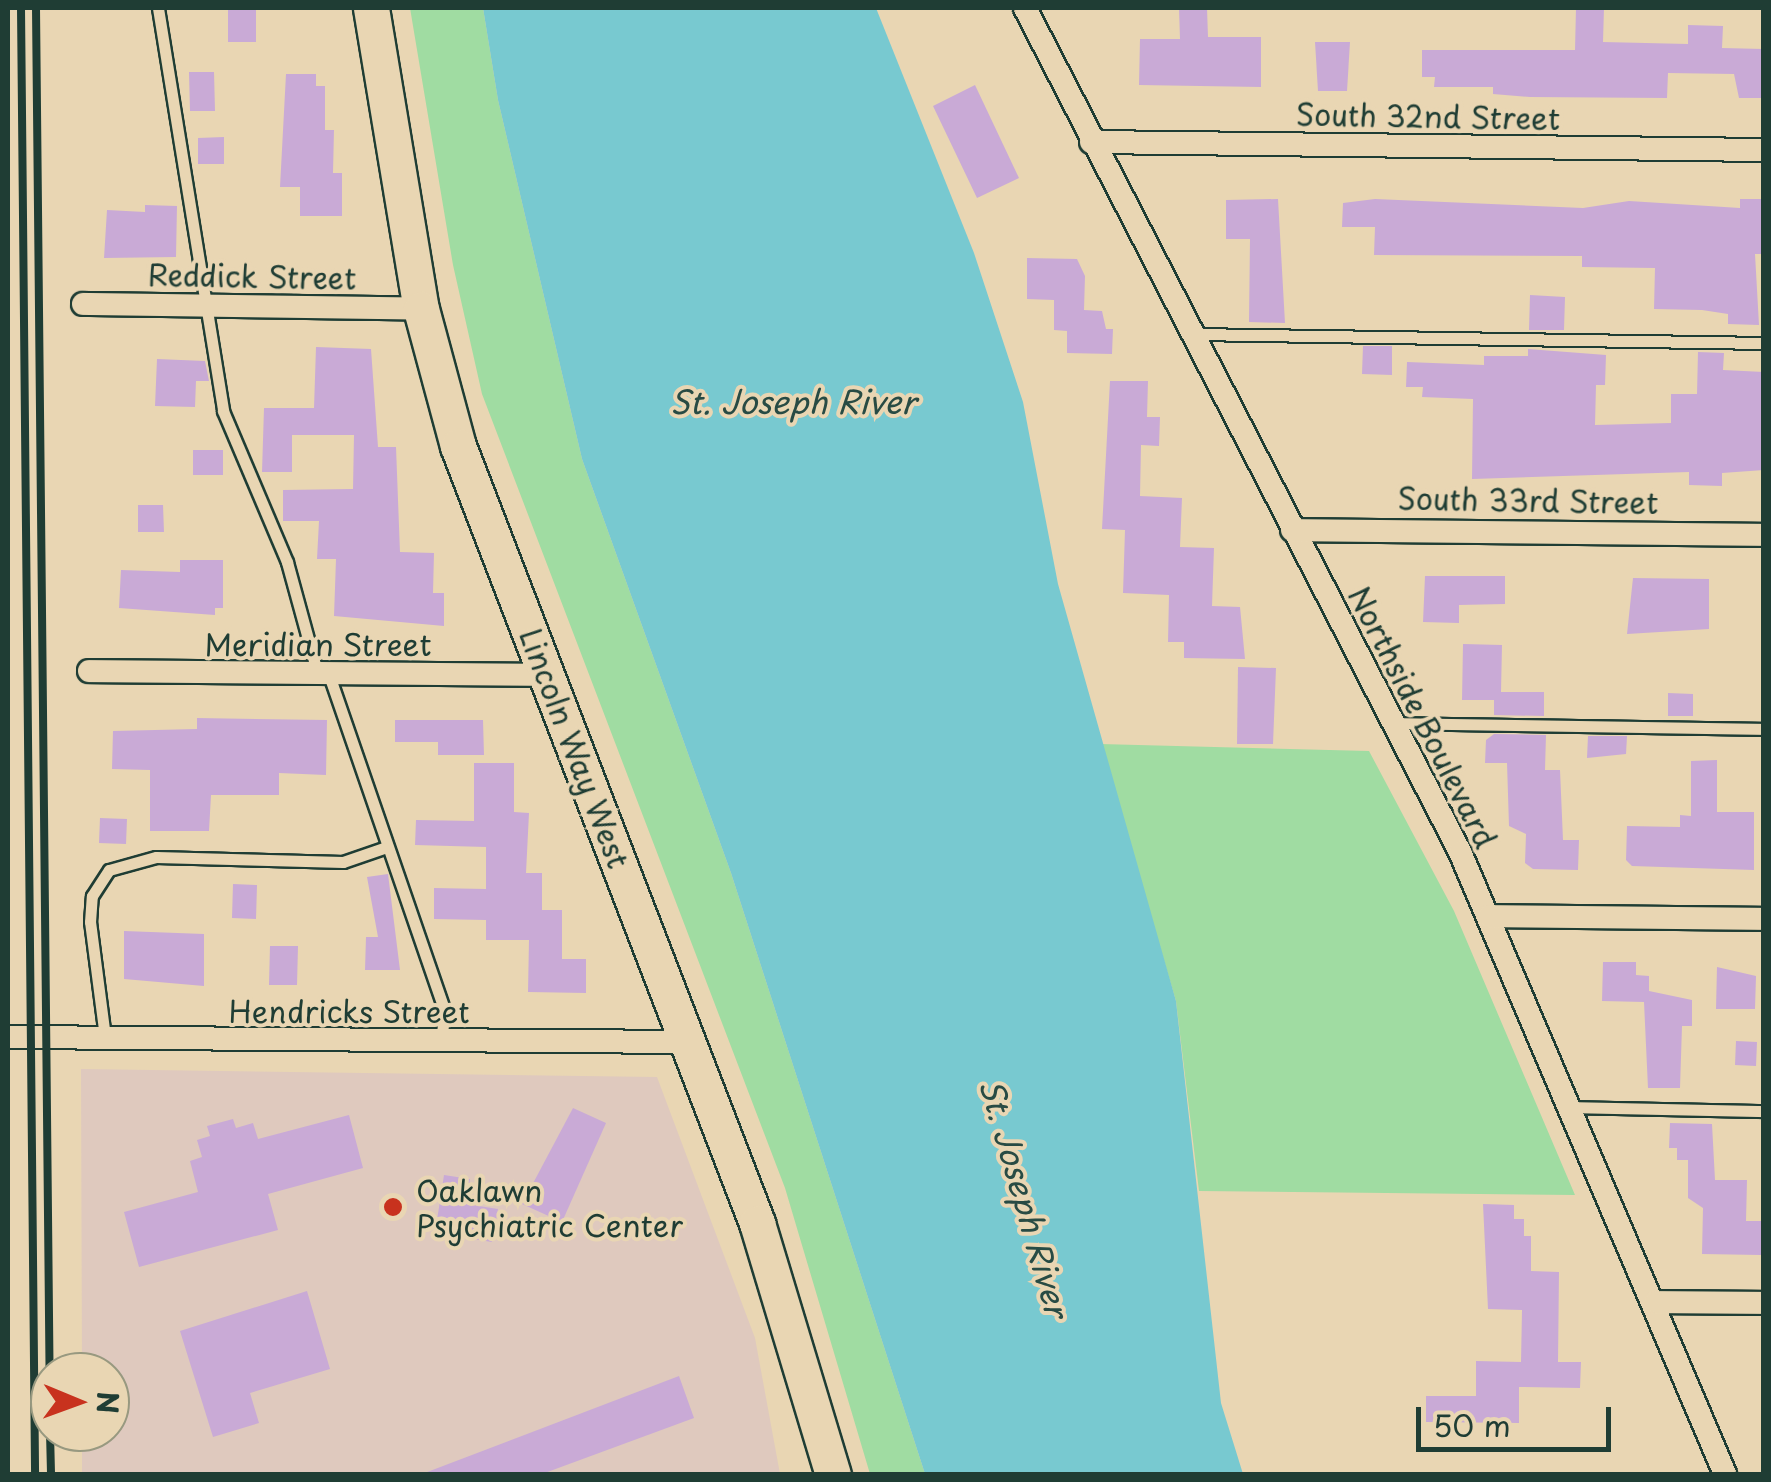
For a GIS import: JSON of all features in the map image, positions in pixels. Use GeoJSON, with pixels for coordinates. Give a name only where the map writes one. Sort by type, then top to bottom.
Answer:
{"type":"FeatureCollection","features":[{"type":"Feature","properties":{"kind":"main road","name":"Lincoln Way West"},"geometry":{"type":"LineString","coordinates":[[371,8],[421,309],[458,446],[757,1223],[833,1474]]}},
{"type":"Feature","properties":{"kind":"street","name":"Northside Boulevard"},"geometry":{"type":"LineString","coordinates":[[1025,8],[1489,916],[1656,1302],[1725,1474]]}},
{"type":"Feature","properties":{"kind":"street","name":"South 32nd Street"},"geometry":{"type":"LineString","coordinates":[[1091,142],[1764,150]]}},
{"type":"Feature","properties":{"kind":"street","name":"Reddick Street"},"geometry":{"type":"LineString","coordinates":[[83,304],[421,309]]}},
{"type":"Feature","properties":{"kind":"street","name":"South 33rd Street"},"geometry":{"type":"LineString","coordinates":[[1292,530],[1764,535]]}},
{"type":"Feature","properties":{"kind":"street","name":"Meridian Street"},"geometry":{"type":"LineString","coordinates":[[88,671],[548,675]]}},
{"type":"Feature","properties":{"kind":"street"},"geometry":{"type":"LineString","coordinates":[[1489,916],[1764,919]]}},
{"type":"Feature","properties":{"kind":"street","name":"Hendricks Street"},"geometry":{"type":"LineString","coordinates":[[8,1037],[689,1042]]}},
{"type":"Feature","properties":{"kind":"street"},"geometry":{"type":"LineString","coordinates":[[1656,1302],[1764,1303]]}},
{"type":"Feature","properties":{"kind":"lane"},"geometry":{"type":"LineString","coordinates":[[158,8],[223,411],[286,562],[384,848],[445,1011],[441,1042]]}},
{"type":"Feature","properties":{"kind":"lane"},"geometry":{"type":"LineString","coordinates":[[1191,334],[1764,343]]}},
{"type":"Feature","properties":{"kind":"lane"},"geometry":{"type":"LineString","coordinates":[[1392,723],[1764,729]]}},
{"type":"Feature","properties":{"kind":"lane"},"geometry":{"type":"LineString","coordinates":[[106,1037],[90,922],[92,896],[109,870],[156,857],[343,862],[384,848]]}},
{"type":"Feature","properties":{"kind":"lane"},"geometry":{"type":"LineString","coordinates":[[1572,1107],[1764,1111]]}},
{"type":"Feature","properties":{"kind":"shaded area","name":"Oaklawn Psychiatric Center"},"geometry":{"type":"Polygon","coordinates":[[[81,1069],[657,1077],[755,1338],[780,1474],[82,1474],[82,1452],[130,1452],[130,1352],[82,1352],[81,1069]]]}},
{"type":"Feature","properties":{"kind":"green space"},"geometry":{"type":"Polygon","coordinates":[[[410,8],[483,8],[498,100],[582,459],[731,873],[925,1474],[870,1474],[785,1188],[482,394],[453,265],[410,8]]]}},
{"type":"Feature","properties":{"kind":"green space"},"geometry":{"type":"Polygon","coordinates":[[[1100,744],[1369,751],[1454,911],[1575,1195],[1199,1191],[1176,1001],[1100,744]]]}},
{"type":"Feature","properties":{"kind":"water","name":"St. Joseph River"},"geometry":{"type":"Polygon","coordinates":[[[483,8],[876,8],[974,253],[1023,402],[1058,584],[1176,1001],[1221,1403],[1243,1474],[925,1474],[731,873],[582,459],[498,100],[483,8]]]}},
{"type":"Feature","properties":{"kind":"building"},"geometry":{"type":"Polygon","coordinates":[[[228,8],[256,8],[256,42],[228,42],[228,8]]]}},
{"type":"Feature","properties":{"kind":"building"},"geometry":{"type":"Polygon","coordinates":[[[1179,8],[1207,8],[1208,37],[1261,37],[1261,87],[1139,85],[1140,39],[1180,39],[1179,8]]]}},
{"type":"Feature","properties":{"kind":"building"},"geometry":{"type":"Polygon","coordinates":[[[1576,8],[1604,8],[1603,42],[1688,44],[1688,25],[1723,26],[1722,48],[1764,49],[1764,98],[1739,98],[1734,74],[1668,73],[1667,98],[1493,94],[1493,87],[1434,87],[1435,77],[1422,77],[1422,50],[1575,50],[1576,8]]]}},
{"type":"Feature","properties":{"kind":"building"},"geometry":{"type":"Polygon","coordinates":[[[1315,42],[1350,42],[1347,91],[1318,91],[1315,42]]]}},
{"type":"Feature","properties":{"kind":"building"},"geometry":{"type":"Polygon","coordinates":[[[189,72],[214,72],[215,111],[190,111],[189,72]]]}},
{"type":"Feature","properties":{"kind":"building"},"geometry":{"type":"Polygon","coordinates":[[[286,74],[316,74],[316,86],[325,86],[325,130],[334,130],[333,173],[342,173],[342,216],[300,216],[300,187],[280,187],[286,74]]]}},
{"type":"Feature","properties":{"kind":"building"},"geometry":{"type":"Polygon","coordinates":[[[975,85],[1019,178],[977,198],[933,106],[975,85]]]}},
{"type":"Feature","properties":{"kind":"building"},"geometry":{"type":"Polygon","coordinates":[[[224,137],[224,164],[198,164],[198,138],[224,137]]]}},
{"type":"Feature","properties":{"kind":"building"},"geometry":{"type":"Polygon","coordinates":[[[1278,199],[1285,323],[1249,322],[1250,239],[1226,239],[1226,200],[1278,199]]]}},
{"type":"Feature","properties":{"kind":"building"},"geometry":{"type":"Polygon","coordinates":[[[1375,199],[1583,208],[1629,201],[1740,208],[1740,199],[1764,199],[1764,254],[1755,254],[1759,325],[1728,324],[1728,314],[1702,310],[1654,309],[1655,268],[1582,267],[1582,256],[1374,255],[1375,227],[1342,227],[1343,203],[1375,199]]]}},
{"type":"Feature","properties":{"kind":"building"},"geometry":{"type":"Polygon","coordinates":[[[145,205],[177,206],[176,257],[104,258],[107,210],[145,212],[145,205]]]}},
{"type":"Feature","properties":{"kind":"building"},"geometry":{"type":"Polygon","coordinates":[[[1027,258],[1077,259],[1085,276],[1084,310],[1102,311],[1106,329],[1113,329],[1112,354],[1067,353],[1067,331],[1054,330],[1054,300],[1027,299],[1027,258]]]}},
{"type":"Feature","properties":{"kind":"building"},"geometry":{"type":"Polygon","coordinates":[[[1530,295],[1565,297],[1564,330],[1529,330],[1530,295]]]}},
{"type":"Feature","properties":{"kind":"building"},"geometry":{"type":"Polygon","coordinates":[[[1363,346],[1392,346],[1392,375],[1362,374],[1363,346]]]}},
{"type":"Feature","properties":{"kind":"building"},"geometry":{"type":"Polygon","coordinates":[[[316,347],[371,349],[378,447],[396,447],[400,552],[434,553],[433,593],[444,593],[444,626],[334,616],[336,559],[317,559],[319,521],[283,521],[283,490],[353,489],[354,435],[292,435],[292,472],[262,472],[264,408],[314,408],[316,347]]]}},
{"type":"Feature","properties":{"kind":"building"},"geometry":{"type":"Polygon","coordinates":[[[1528,349],[1606,355],[1605,385],[1596,385],[1595,425],[1671,423],[1671,394],[1697,394],[1698,352],[1724,353],[1723,370],[1764,372],[1764,470],[1722,473],[1722,486],[1689,485],[1689,472],[1472,479],[1473,399],[1422,397],[1423,387],[1406,387],[1407,362],[1484,365],[1484,356],[1528,356],[1528,349]]]}},
{"type":"Feature","properties":{"kind":"building"},"geometry":{"type":"Polygon","coordinates":[[[157,359],[205,361],[209,381],[196,381],[195,407],[155,406],[157,359]]]}},
{"type":"Feature","properties":{"kind":"building"},"geometry":{"type":"Polygon","coordinates":[[[1110,381],[1148,381],[1147,417],[1160,417],[1159,446],[1141,445],[1140,496],[1182,498],[1180,547],[1214,548],[1212,606],[1240,607],[1245,659],[1184,658],[1184,642],[1168,642],[1169,595],[1123,593],[1125,530],[1102,529],[1110,381]]]}},
{"type":"Feature","properties":{"kind":"building"},"geometry":{"type":"Polygon","coordinates":[[[193,450],[223,450],[223,475],[193,475],[193,450]]]}},
{"type":"Feature","properties":{"kind":"building"},"geometry":{"type":"Polygon","coordinates":[[[138,505],[163,505],[164,532],[138,532],[138,505]]]}},
{"type":"Feature","properties":{"kind":"building"},"geometry":{"type":"Polygon","coordinates":[[[180,560],[223,560],[223,608],[215,608],[215,615],[119,608],[121,570],[180,572],[180,560]]]}},
{"type":"Feature","properties":{"kind":"building"},"geometry":{"type":"Polygon","coordinates":[[[1425,576],[1505,576],[1505,604],[1459,605],[1459,623],[1423,622],[1425,576]]]}},
{"type":"Feature","properties":{"kind":"building"},"geometry":{"type":"Polygon","coordinates":[[[1633,578],[1709,579],[1709,629],[1627,634],[1633,578]]]}},
{"type":"Feature","properties":{"kind":"building"},"geometry":{"type":"Polygon","coordinates":[[[1463,644],[1502,645],[1501,692],[1544,692],[1544,716],[1494,715],[1494,700],[1462,700],[1463,644]]]}},
{"type":"Feature","properties":{"kind":"building"},"geometry":{"type":"Polygon","coordinates":[[[1238,667],[1276,668],[1273,744],[1237,744],[1238,667]]]}},
{"type":"Feature","properties":{"kind":"building"},"geometry":{"type":"Polygon","coordinates":[[[1668,693],[1693,694],[1693,716],[1668,716],[1668,693]]]}},
{"type":"Feature","properties":{"kind":"building"},"geometry":{"type":"Polygon","coordinates":[[[197,718],[327,720],[326,775],[279,773],[279,795],[211,795],[209,831],[150,831],[150,770],[112,769],[113,731],[197,729],[197,718]]]}},
{"type":"Feature","properties":{"kind":"building"},"geometry":{"type":"Polygon","coordinates":[[[395,720],[483,720],[484,755],[438,755],[438,742],[395,742],[395,720]]]}},
{"type":"Feature","properties":{"kind":"building"},"geometry":{"type":"Polygon","coordinates":[[[1494,734],[1546,735],[1545,770],[1560,770],[1563,840],[1579,840],[1578,870],[1533,869],[1525,863],[1526,834],[1509,826],[1507,763],[1485,763],[1486,740],[1494,734]]]}},
{"type":"Feature","properties":{"kind":"building"},"geometry":{"type":"Polygon","coordinates":[[[1588,736],[1627,736],[1626,754],[1587,758],[1588,736]]]}},
{"type":"Feature","properties":{"kind":"building"},"geometry":{"type":"Polygon","coordinates":[[[1717,760],[1717,812],[1754,812],[1754,870],[1632,866],[1626,860],[1627,826],[1680,827],[1680,815],[1691,816],[1691,761],[1717,760]]]}},
{"type":"Feature","properties":{"kind":"building"},"geometry":{"type":"Polygon","coordinates":[[[474,763],[514,763],[514,812],[529,813],[526,873],[542,873],[542,910],[562,910],[562,959],[586,959],[586,993],[528,992],[529,940],[486,940],[486,920],[434,919],[434,888],[486,889],[486,847],[415,845],[416,820],[474,821],[474,763]]]}},
{"type":"Feature","properties":{"kind":"building"},"geometry":{"type":"Polygon","coordinates":[[[100,818],[127,819],[126,844],[99,843],[100,818]]]}},
{"type":"Feature","properties":{"kind":"building"},"geometry":{"type":"Polygon","coordinates":[[[388,874],[400,970],[365,970],[366,937],[378,937],[367,877],[388,874]]]}},
{"type":"Feature","properties":{"kind":"building"},"geometry":{"type":"Polygon","coordinates":[[[233,884],[257,885],[256,919],[232,918],[233,884]]]}},
{"type":"Feature","properties":{"kind":"building"},"geometry":{"type":"Polygon","coordinates":[[[124,931],[204,934],[204,986],[124,979],[124,931]]]}},
{"type":"Feature","properties":{"kind":"building"},"geometry":{"type":"Polygon","coordinates":[[[270,946],[298,946],[297,985],[269,985],[270,946]]]}},
{"type":"Feature","properties":{"kind":"building"},"geometry":{"type":"Polygon","coordinates":[[[1603,962],[1636,962],[1636,975],[1649,976],[1649,991],[1692,1000],[1692,1026],[1682,1026],[1680,1088],[1648,1088],[1644,1002],[1602,1001],[1603,962]]]}},
{"type":"Feature","properties":{"kind":"building"},"geometry":{"type":"Polygon","coordinates":[[[1717,967],[1756,976],[1755,1009],[1716,1009],[1717,967]]]}},
{"type":"Feature","properties":{"kind":"building"},"geometry":{"type":"Polygon","coordinates":[[[1736,1041],[1757,1042],[1756,1066],[1735,1065],[1736,1041]]]}},
{"type":"Feature","properties":{"kind":"building"},"geometry":{"type":"Polygon","coordinates":[[[573,1108],[606,1123],[562,1222],[522,1204],[573,1108]]]}},
{"type":"Feature","properties":{"kind":"building"},"geometry":{"type":"Polygon","coordinates":[[[349,1115],[363,1168],[268,1194],[278,1230],[139,1267],[124,1212],[198,1192],[190,1161],[202,1157],[197,1140],[210,1136],[207,1126],[233,1119],[236,1128],[253,1123],[258,1139],[349,1115]]]}},
{"type":"Feature","properties":{"kind":"building"},"geometry":{"type":"Polygon","coordinates":[[[1670,1123],[1712,1124],[1715,1180],[1747,1180],[1746,1221],[1762,1221],[1761,1255],[1702,1254],[1703,1208],[1688,1198],[1688,1160],[1677,1160],[1677,1148],[1669,1148],[1670,1123]]]}},
{"type":"Feature","properties":{"kind":"building"},"geometry":{"type":"Polygon","coordinates":[[[444,1175],[470,1179],[466,1204],[498,1209],[492,1242],[435,1233],[444,1175]]]}},
{"type":"Feature","properties":{"kind":"building"},"geometry":{"type":"Polygon","coordinates":[[[1483,1204],[1514,1205],[1514,1219],[1524,1219],[1524,1236],[1531,1236],[1531,1271],[1559,1272],[1558,1362],[1581,1362],[1580,1388],[1519,1387],[1519,1423],[1426,1422],[1426,1396],[1476,1396],[1476,1361],[1521,1362],[1522,1310],[1488,1309],[1483,1204]]]}},
{"type":"Feature","properties":{"kind":"building"},"geometry":{"type":"Polygon","coordinates":[[[307,1291],[330,1369],[250,1393],[259,1423],[213,1437],[180,1331],[307,1291]]]}},
{"type":"Feature","properties":{"kind":"building"},"geometry":{"type":"Polygon","coordinates":[[[679,1376],[694,1418],[542,1474],[422,1474],[679,1376]]]}},
{"type":"Feature","properties":{"kind":"railway"},"geometry":{"type":"LineString","coordinates":[[21,8],[35,1474]]}},
{"type":"Feature","properties":{"kind":"railway"},"geometry":{"type":"LineString","coordinates":[[36,8],[49,1352]]}},
{"type":"Feature","properties":{"kind":"railway"},"geometry":{"type":"LineString","coordinates":[[50,1452],[51,1474]]}},
{"type":"Feature","properties":{"kind":"place","name":"Oaklawn Psychiatric Center"},"geometry":{"type":"Point","coordinates":[393,1207]}}]}
